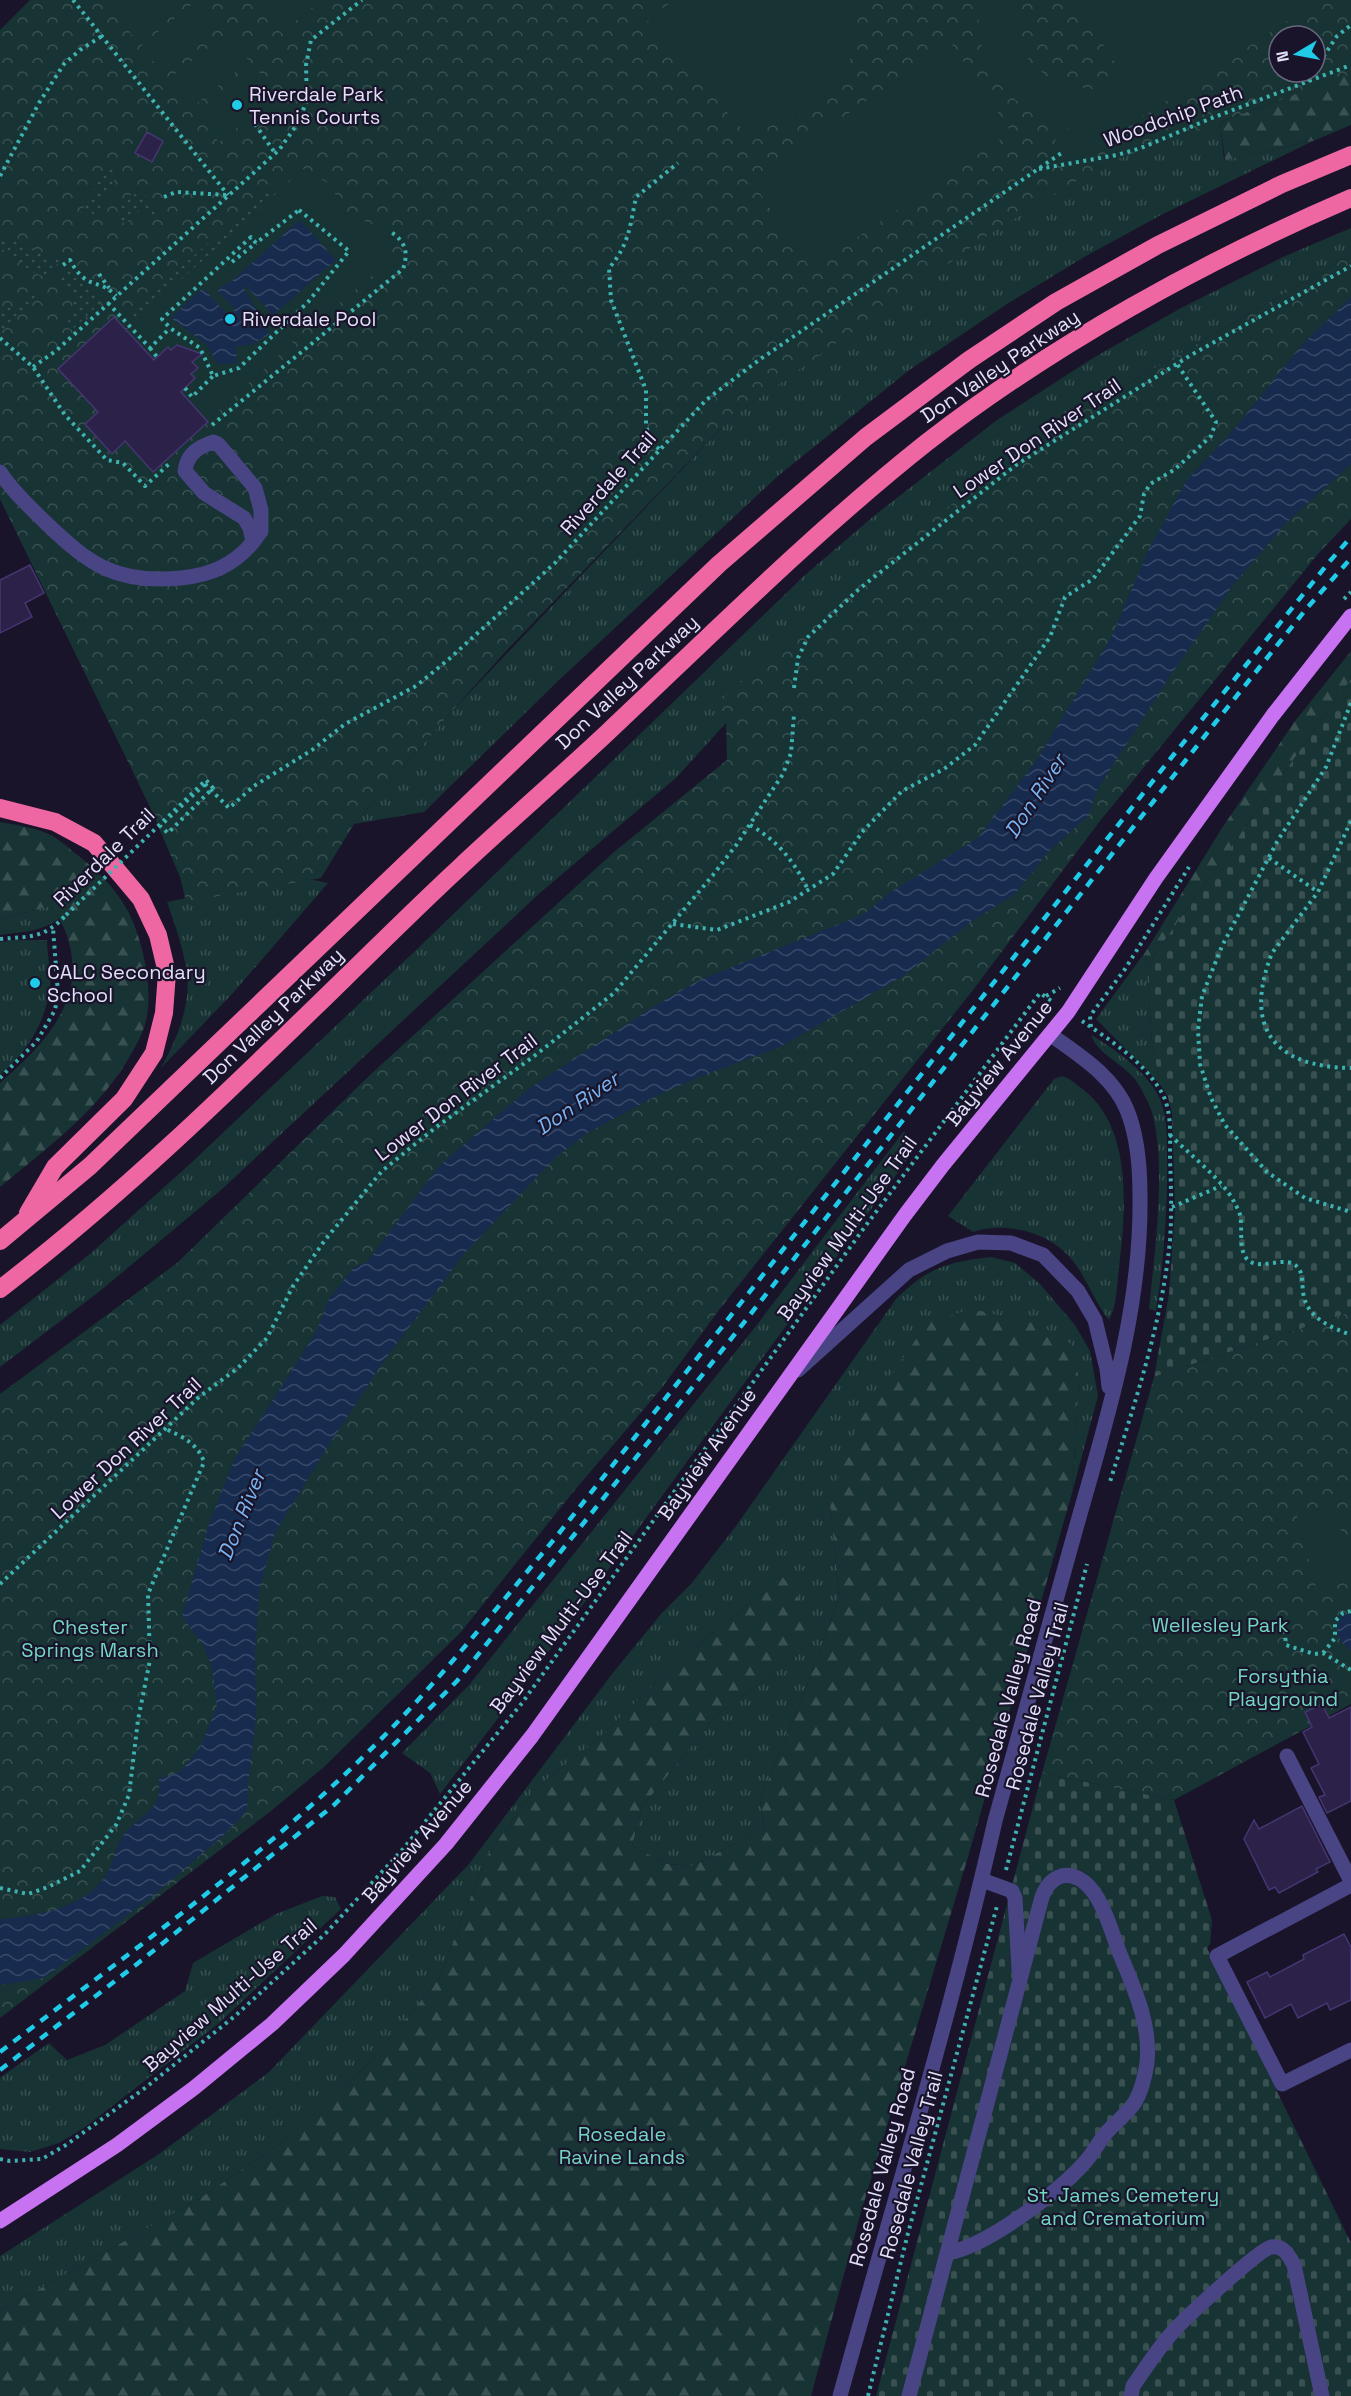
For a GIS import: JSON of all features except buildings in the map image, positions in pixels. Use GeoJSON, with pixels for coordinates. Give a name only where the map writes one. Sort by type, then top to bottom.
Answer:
{"type":"FeatureCollection","features":[{"type":"Feature","properties":{"kind":"highway","name":"Don Valley Parkway"},"geometry":{"type":"LineString","coordinates":[[0,1241],[90,1166],[179,1083],[719,564],[866,437],[969,360],[1056,302],[1158,245],[1282,184],[1351,155]]}},
{"type":"Feature","properties":{"kind":"highway","name":"Don Valley Parkway"},"geometry":{"type":"LineString","coordinates":[[0,1289],[41,1258],[149,1165],[457,870],[788,561],[921,447],[1005,387],[1098,326],[1197,270],[1351,198]]}},
{"type":"Feature","properties":{"kind":"highway"},"geometry":{"type":"LineString","coordinates":[[0,808],[55,822],[94,843],[141,898],[158,935],[167,973],[164,1013],[154,1053],[124,1099],[55,1167],[21,1225]]}},
{"type":"Feature","properties":{"kind":"main road","name":"Bayview Avenue"},"geometry":{"type":"LineString","coordinates":[[0,2221],[117,2145],[194,2088],[272,2024],[344,1955],[446,1844],[532,1736],[782,1385],[943,1165],[1051,1035],[1156,878],[1273,715],[1351,616]]}},
{"type":"Feature","properties":{"kind":"street"},"geometry":{"type":"LineString","coordinates":[[0,472],[28,506],[74,550],[98,566],[115,573],[151,579],[189,577],[225,567],[241,556],[253,542],[261,531],[261,510],[255,488],[219,445],[213,442],[188,457],[186,471],[204,493],[244,518],[250,528],[253,542]]}},
{"type":"Feature","properties":{"kind":"street","name":"Rosedale Valley Road"},"geometry":{"type":"LineString","coordinates":[[840,2396],[982,1880],[995,1821],[1111,1405],[1132,1296],[1141,1234],[1140,1169],[1135,1134],[1127,1109],[1114,1087],[1097,1069],[1051,1035]]}},
{"type":"Feature","properties":{"kind":"street"},"geometry":{"type":"LineString","coordinates":[[782,1385],[909,1270],[947,1251],[978,1242],[1011,1243],[1043,1255],[1078,1291],[1095,1320],[1107,1369],[1111,1405]]}},
{"type":"Feature","properties":{"kind":"street"},"geometry":{"type":"LineString","coordinates":[[1287,1756],[1351,1883],[1216,1956],[1282,2084],[1351,2050]]}},
{"type":"Feature","properties":{"kind":"street"},"geometry":{"type":"LineString","coordinates":[[909,2396],[947,2253],[1046,1887],[1060,1875],[1071,1875],[1090,1886],[1099,1902],[1136,1993],[1147,2036],[1147,2063],[1144,2079],[1134,2103],[1106,2133],[1086,2160],[1062,2184],[999,2230],[957,2252],[947,2253]]}},
{"type":"Feature","properties":{"kind":"street"},"geometry":{"type":"LineString","coordinates":[[982,1880],[1012,1891],[1015,1898],[1017,1963],[1021,1979]]}},
{"type":"Feature","properties":{"kind":"street"},"geometry":{"type":"LineString","coordinates":[[1131,2396],[1132,2386],[1171,2334],[1251,2260],[1272,2247],[1281,2248],[1287,2252],[1294,2265],[1322,2396]]}},
{"type":"Feature","properties":{"kind":"path"},"geometry":{"type":"LineString","coordinates":[[73,0],[228,195]]}},
{"type":"Feature","properties":{"kind":"path"},"geometry":{"type":"LineString","coordinates":[[33,367],[57,350],[275,153],[298,123],[307,100],[306,65],[311,40],[362,0]]}},
{"type":"Feature","properties":{"kind":"path"},"geometry":{"type":"LineString","coordinates":[[1327,51],[1337,36],[1351,26]]}},
{"type":"Feature","properties":{"kind":"path"},"geometry":{"type":"LineString","coordinates":[[0,176],[39,103],[64,64],[102,36]]}},
{"type":"Feature","properties":{"kind":"path","name":"Woodchip Path"},"geometry":{"type":"LineString","coordinates":[[1327,74],[1351,65]]}},
{"type":"Feature","properties":{"kind":"path","name":"Woodchip Path"},"geometry":{"type":"LineString","coordinates":[[1035,170],[1117,155],[1141,148],[1301,84]]}},
{"type":"Feature","properties":{"kind":"path"},"geometry":{"type":"LineString","coordinates":[[255,124],[275,153]]}},
{"type":"Feature","properties":{"kind":"path","name":"Riverdale Trail"},"geometry":{"type":"LineString","coordinates":[[0,939],[44,934],[53,928],[206,780],[213,788],[206,796],[168,833],[160,826],[205,784],[212,791],[218,798],[225,805],[229,808],[254,786],[312,750],[345,724],[408,691],[449,659],[555,564],[706,400],[759,360],[1063,152]]}},
{"type":"Feature","properties":{"kind":"path"},"geometry":{"type":"LineString","coordinates":[[659,449],[650,441],[646,425],[646,390],[611,300],[609,268],[620,256],[629,236],[636,197],[678,163]]}},
{"type":"Feature","properties":{"kind":"path"},"geometry":{"type":"LineString","coordinates":[[164,197],[176,192],[228,195]]}},
{"type":"Feature","properties":{"kind":"path"},"geometry":{"type":"LineString","coordinates":[[184,388],[192,397],[213,376],[239,369],[308,302],[349,251],[299,210],[232,262]]}},
{"type":"Feature","properties":{"kind":"path"},"geometry":{"type":"LineString","coordinates":[[211,426],[403,269],[407,257],[404,246],[399,237],[389,231]]}},
{"type":"Feature","properties":{"kind":"path"},"geometry":{"type":"LineString","coordinates":[[213,376],[200,348],[170,328],[162,319],[251,237],[256,243]]}},
{"type":"Feature","properties":{"kind":"path"},"geometry":{"type":"LineString","coordinates":[[63,265],[70,260],[77,274],[91,285],[109,288]]}},
{"type":"Feature","properties":{"kind":"path","name":"Lower Don River Trail"},"geometry":{"type":"LineString","coordinates":[[794,688],[798,658],[808,637],[859,589],[1017,465],[1177,364],[1351,266]]}},
{"type":"Feature","properties":{"kind":"path"},"geometry":{"type":"LineString","coordinates":[[99,274],[116,296]]}},
{"type":"Feature","properties":{"kind":"path"},"geometry":{"type":"LineString","coordinates":[[108,303],[157,357]]}},
{"type":"Feature","properties":{"kind":"path"},"geometry":{"type":"LineString","coordinates":[[150,348],[170,328]]}},
{"type":"Feature","properties":{"kind":"path"},"geometry":{"type":"LineString","coordinates":[[0,338],[33,367],[65,415],[107,460],[123,463],[145,486],[170,463]]}},
{"type":"Feature","properties":{"kind":"path"},"geometry":{"type":"LineString","coordinates":[[672,924],[717,930],[789,902],[833,874],[863,831],[902,791],[944,769],[975,745],[1050,637],[1065,597],[1093,579],[1140,516],[1144,494],[1150,484],[1174,470],[1211,436],[1215,422],[1177,364]]}},
{"type":"Feature","properties":{"kind":"path"},"geometry":{"type":"LineString","coordinates":[[1351,703],[1326,767],[1269,858],[1222,946],[1202,996],[1198,1030],[1200,1064],[1211,1098],[1225,1125],[1267,1172],[1305,1198],[1351,1212]]}},
{"type":"Feature","properties":{"kind":"path","name":"Lower Don River Trail"},"geometry":{"type":"LineString","coordinates":[[0,1584],[199,1397],[238,1368],[267,1338],[292,1286],[325,1240],[382,1171],[435,1128],[533,1057],[614,993],[737,844],[750,825],[783,774],[791,753],[794,715]]}},
{"type":"Feature","properties":{"kind":"path"},"geometry":{"type":"LineString","coordinates":[[1351,821],[1318,892],[1272,953],[1262,991],[1262,1018],[1267,1032],[1284,1052],[1314,1066],[1351,1068]]}},
{"type":"Feature","properties":{"kind":"path"},"geometry":{"type":"LineString","coordinates":[[750,825],[766,834],[784,851],[798,869],[808,890]]}},
{"type":"Feature","properties":{"kind":"path"},"geometry":{"type":"LineString","coordinates":[[1269,858],[1318,892]]}},
{"type":"Feature","properties":{"kind":"path"},"geometry":{"type":"LineString","coordinates":[[0,1078],[38,1041],[55,1010],[58,993],[53,928]]}},
{"type":"Feature","properties":{"kind":"path","name":"Bayview Multi-Use Trail"},"geometry":{"type":"LineString","coordinates":[[0,2159],[10,2161],[42,2159],[66,2145],[145,2088],[234,2016],[326,1933],[403,1849],[522,1702],[864,1228],[1040,993],[1046,997]]}},
{"type":"Feature","properties":{"kind":"path"},"geometry":{"type":"LineString","coordinates":[[1091,1028],[1115,1044],[1138,1065],[1163,1095],[1170,1135],[1172,1207],[1169,1243],[1156,1321],[1109,1486]]}},
{"type":"Feature","properties":{"kind":"path"},"geometry":{"type":"LineString","coordinates":[[1170,1135],[1233,1198],[1240,1214],[1243,1253],[1248,1261],[1255,1265],[1276,1262],[1295,1265],[1301,1271],[1304,1298],[1309,1310],[1326,1326],[1351,1335]]}},
{"type":"Feature","properties":{"kind":"path"},"geometry":{"type":"LineString","coordinates":[[1172,1207],[1221,1186]]}},
{"type":"Feature","properties":{"kind":"path"},"geometry":{"type":"LineString","coordinates":[[0,1888],[28,1894],[80,1871],[117,1825],[129,1795],[138,1720],[150,1660],[148,1594],[204,1462],[200,1451],[186,1439],[166,1429]]}},
{"type":"Feature","properties":{"kind":"path","name":"Rosedale Valley Trail"},"geometry":{"type":"LineString","coordinates":[[868,2396],[904,2248],[1088,1558]]}},
{"type":"Feature","properties":{"kind":"path"},"geometry":{"type":"LineString","coordinates":[[1323,1653],[1335,1638],[1335,1621],[1343,1613],[1351,1611]]}},
{"type":"Feature","properties":{"kind":"path"},"geometry":{"type":"LineString","coordinates":[[1284,1623],[1286,1645],[1314,1654],[1323,1653],[1351,1670]]}},
{"type":"Feature","properties":{"kind":"green space"},"geometry":{"type":"Polygon","coordinates":[[[30,0],[1351,0],[1351,74],[1327,83],[1327,24],[1267,24],[1267,84],[1324,84],[1104,164],[993,232],[731,418],[506,651],[452,711],[354,824],[321,878],[186,902],[180,877],[150,807],[0,499],[0,30],[30,0]]]}},
{"type":"Feature","properties":{"kind":"green space"},"geometry":{"type":"Polygon","coordinates":[[[129,0],[185,0],[136,40],[114,12],[129,0]]]}},
{"type":"Feature","properties":{"kind":"green space"},"geometry":{"type":"Polygon","coordinates":[[[197,0],[200,0],[221,26],[163,74],[141,46],[197,0]]]}},
{"type":"Feature","properties":{"kind":"green space","name":"Riverdale Park Tennis Courts"},"geometry":{"type":"Polygon","coordinates":[[[264,0],[321,0],[281,33],[258,5],[264,0]]]}},
{"type":"Feature","properties":{"kind":"green space"},"geometry":{"type":"Polygon","coordinates":[[[674,0],[854,0],[855,34],[846,77],[811,108],[748,136],[647,20],[674,0]]]}},
{"type":"Feature","properties":{"kind":"green space"},"geometry":{"type":"Polygon","coordinates":[[[980,0],[1020,0],[1017,5],[1018,34],[1029,61],[1051,80],[1074,87],[1100,90],[1127,81],[1074,0],[1319,0],[1283,24],[1267,24],[1267,34],[1071,164],[1055,140],[1069,129],[1029,110],[1012,97],[999,82],[988,65],[979,24],[980,0]]]}},
{"type":"Feature","properties":{"kind":"green space"},"geometry":{"type":"Polygon","coordinates":[[[1351,0],[1351,125],[1313,141],[1225,160],[1220,122],[1293,95],[1304,84],[1327,84],[1327,24],[1298,24],[1351,0]]]}},
{"type":"Feature","properties":{"kind":"green space","name":"Riverdale Park Tennis Courts"},"geometry":{"type":"Polygon","coordinates":[[[227,33],[249,61],[191,108],[168,80],[227,33]]]}},
{"type":"Feature","properties":{"kind":"green space"},"geometry":{"type":"Polygon","coordinates":[[[1267,40],[1267,82],[1220,122],[1224,160],[1313,141],[1163,214],[1086,256],[1007,304],[908,371],[778,476],[557,682],[424,812],[354,824],[452,711],[731,418],[787,378],[767,342],[1267,40]]]}},
{"type":"Feature","properties":{"kind":"green space"},"geometry":{"type":"Polygon","coordinates":[[[951,43],[1011,132],[811,269],[751,180],[951,43]]]}},
{"type":"Feature","properties":{"kind":"green space","name":"Riverdale Park Tennis Courts"},"geometry":{"type":"Polygon","coordinates":[[[255,67],[278,95],[219,142],[197,114],[255,67]]]}},
{"type":"Feature","properties":{"kind":"green space"},"geometry":{"type":"Polygon","coordinates":[[[108,164],[113,166],[114,181],[105,194],[99,211],[88,216],[81,212],[108,164]]]}},
{"type":"Feature","properties":{"kind":"green space","name":"Riverdale Pool"},"geometry":{"type":"Polygon","coordinates":[[[303,169],[333,186],[340,211],[386,230],[393,257],[400,260],[379,279],[371,276],[314,325],[303,324],[289,337],[293,342],[153,472],[58,369],[126,330],[303,169]]]}},
{"type":"Feature","properties":{"kind":"green space"},"geometry":{"type":"Polygon","coordinates":[[[268,189],[274,195],[136,321],[129,314],[268,189]]]}},
{"type":"Feature","properties":{"kind":"green space"},"geometry":{"type":"Polygon","coordinates":[[[132,194],[146,195],[158,209],[156,213],[152,215],[140,210],[133,213],[127,222],[123,223],[118,212],[121,203],[132,194]]]}},
{"type":"Feature","properties":{"kind":"green space"},"geometry":{"type":"Polygon","coordinates":[[[1351,228],[1351,255],[1117,390],[1043,436],[784,696],[726,723],[676,778],[541,892],[220,1191],[100,1291],[0,1367],[0,1325],[91,1253],[191,1163],[805,575],[875,515],[997,420],[1093,358],[1181,308],[1283,257],[1351,228]]]}},
{"type":"Feature","properties":{"kind":"green space"},"geometry":{"type":"Polygon","coordinates":[[[0,234],[51,257],[59,257],[61,262],[52,267],[44,276],[37,274],[12,254],[0,249],[0,234]]]}},
{"type":"Feature","properties":{"kind":"green space","name":"Chester Springs Marsh"},"geometry":{"type":"Polygon","coordinates":[[[1351,255],[1351,519],[1318,554],[1100,821],[973,990],[719,1310],[661,1389],[574,1491],[461,1632],[324,1767],[271,1811],[0,2018],[0,1394],[177,1263],[371,1074],[614,852],[727,760],[726,723],[714,707],[803,626],[963,495],[1043,436],[1117,390],[1351,255]]]}},
{"type":"Feature","properties":{"kind":"green space"},"geometry":{"type":"Polygon","coordinates":[[[68,269],[98,295],[100,303],[72,330],[66,327],[73,306],[71,294],[58,276],[68,269]]]}},
{"type":"Feature","properties":{"kind":"green space"},"geometry":{"type":"Polygon","coordinates":[[[30,291],[37,295],[0,333],[0,308],[14,306],[30,291]]]}},
{"type":"Feature","properties":{"kind":"green space"},"geometry":{"type":"Polygon","coordinates":[[[1351,651],[1351,679],[1157,951],[1147,969],[1146,951],[1222,828],[1295,721],[1351,651]]]}},
{"type":"Feature","properties":{"kind":"green space"},"geometry":{"type":"Polygon","coordinates":[[[1351,679],[1351,1312],[1154,1377],[1169,1294],[1175,1209],[1172,1113],[1168,1097],[1160,1084],[1152,1042],[1147,969],[1157,951],[1351,679]]]}},
{"type":"Feature","properties":{"kind":"green space"},"geometry":{"type":"Polygon","coordinates":[[[0,822],[34,829],[53,836],[86,862],[120,898],[137,931],[141,946],[147,978],[148,1008],[140,1038],[119,1074],[89,1110],[0,1187],[0,1083],[31,1053],[57,1020],[66,1002],[71,983],[72,962],[67,935],[51,906],[0,919],[0,822]]]}},
{"type":"Feature","properties":{"kind":"green space"},"geometry":{"type":"Polygon","coordinates":[[[294,876],[328,883],[233,993],[161,1068],[181,1023],[188,986],[184,956],[167,902],[294,876]]]}},
{"type":"Feature","properties":{"kind":"green space"},"geometry":{"type":"Polygon","coordinates":[[[51,906],[59,919],[45,927],[0,935],[0,919],[51,906]]]}},
{"type":"Feature","properties":{"kind":"green space"},"geometry":{"type":"Polygon","coordinates":[[[47,940],[50,987],[48,1000],[34,1036],[19,1056],[0,1075],[0,942],[47,940]]]}},
{"type":"Feature","properties":{"kind":"green space"},"geometry":{"type":"Polygon","coordinates":[[[1146,951],[1152,1042],[1160,1084],[1096,1019],[1146,951]]]}},
{"type":"Feature","properties":{"kind":"green space"},"geometry":{"type":"Polygon","coordinates":[[[1091,1035],[1139,1070],[1154,1088],[1164,1111],[1167,1140],[1167,1194],[1156,1311],[1149,1309],[1157,1232],[1159,1173],[1154,1120],[1147,1100],[1135,1079],[1104,1053],[1091,1035]]]}},
{"type":"Feature","properties":{"kind":"green space"},"geometry":{"type":"Polygon","coordinates":[[[1062,1076],[1070,1079],[1098,1104],[1110,1124],[1118,1146],[1124,1195],[1122,1244],[1114,1308],[1109,1320],[1073,1261],[1052,1243],[1027,1231],[1014,1229],[986,1229],[973,1232],[948,1216],[1054,1079],[1062,1076]]]}},
{"type":"Feature","properties":{"kind":"green space"},"geometry":{"type":"Polygon","coordinates":[[[904,1131],[910,1145],[915,1149],[541,1662],[440,1794],[430,1773],[402,1753],[469,1685],[756,1326],[904,1131]]]}},
{"type":"Feature","properties":{"kind":"green space"},"geometry":{"type":"Polygon","coordinates":[[[991,1257],[1015,1263],[1040,1284],[1075,1325],[1090,1351],[1098,1396],[1072,1493],[1079,1379],[830,1503],[839,1597],[803,1696],[760,1800],[764,1828],[693,1866],[668,1864],[632,1846],[642,1807],[716,1716],[792,1660],[807,1644],[783,1577],[680,1659],[597,1740],[536,1788],[487,1856],[439,1979],[368,2064],[291,2136],[196,2201],[0,2311],[0,2256],[159,2154],[269,2072],[469,1864],[612,1674],[661,1614],[691,1584],[736,1526],[896,1299],[918,1280],[939,1268],[962,1261],[991,1257]]]}},
{"type":"Feature","properties":{"kind":"green space","name":"Rosedale Ravine Lands"},"geometry":{"type":"Polygon","coordinates":[[[972,1309],[1038,1324],[1071,1344],[1079,1379],[1072,1493],[968,1857],[859,2219],[811,2396],[0,2396],[0,2311],[196,2201],[291,2136],[368,2064],[439,1979],[487,1856],[536,1788],[597,1740],[680,1659],[783,1577],[813,1618],[807,1644],[792,1660],[716,1716],[642,1807],[632,1846],[668,1864],[693,1866],[764,1828],[760,1800],[803,1696],[839,1597],[830,1503],[858,1423],[928,1322],[972,1309]]]}},
{"type":"Feature","properties":{"kind":"green space","name":"Wellesley Park"},"geometry":{"type":"Polygon","coordinates":[[[1351,1312],[1351,1704],[1174,1800],[1042,1773],[1154,1377],[1351,1312]]]}},
{"type":"Feature","properties":{"kind":"green space"},"geometry":{"type":"Polygon","coordinates":[[[1334,1505],[1351,1567],[1351,1581],[1317,1590],[1297,1516],[1334,1505]]]}},
{"type":"Feature","properties":{"kind":"green space","name":"St. James Cemetery and Crematorium"},"geometry":{"type":"Polygon","coordinates":[[[1042,1773],[1174,1800],[1212,1920],[1210,1944],[1207,1948],[1351,2243],[1351,2396],[876,2396],[1042,1773]]]}},
{"type":"Feature","properties":{"kind":"green space"},"geometry":{"type":"Polygon","coordinates":[[[322,1896],[335,1897],[341,1909],[218,2024],[84,2128],[59,2143],[30,2152],[0,2149],[0,2078],[5,2074],[49,2043],[67,2060],[105,2045],[185,1991],[193,1963],[276,1914],[322,1896]]]}},
{"type":"Feature","properties":{"kind":"water"},"geometry":{"type":"Polygon","coordinates":[[[300,220],[336,260],[273,315],[246,286],[244,288],[270,334],[250,345],[236,346],[237,363],[218,364],[207,345],[171,318],[203,288],[229,316],[235,309],[218,292],[219,288],[232,281],[300,220]]]}},
{"type":"Feature","properties":{"kind":"water","name":"Don River"},"geometry":{"type":"Polygon","coordinates":[[[1351,297],[1351,464],[1286,523],[1233,585],[1170,676],[1097,790],[1088,816],[1048,852],[1015,894],[972,921],[903,976],[780,1047],[658,1095],[587,1133],[554,1159],[463,1255],[383,1362],[275,1533],[259,1591],[255,1653],[256,1719],[247,1811],[225,1834],[150,1898],[44,1978],[0,1985],[0,1919],[28,1916],[57,1909],[85,1896],[96,1888],[108,1872],[124,1835],[156,1802],[159,1794],[159,1779],[181,1771],[200,1747],[217,1707],[212,1667],[203,1645],[182,1616],[209,1524],[234,1460],[315,1334],[329,1299],[353,1268],[368,1261],[440,1165],[527,1090],[656,1005],[700,980],[864,914],[889,893],[978,838],[1036,761],[1112,636],[1148,551],[1186,481],[1237,426],[1300,347],[1351,297]]]}},
{"type":"Feature","properties":{"kind":"water"},"geometry":{"type":"Polygon","coordinates":[[[1351,1613],[1351,1650],[1340,1639],[1337,1626],[1341,1616],[1351,1613]]]}},
{"type":"Feature","properties":{"kind":"railway"},"geometry":{"type":"LineString","coordinates":[[0,2052],[242,1865],[334,1785],[425,1693],[556,1537],[1175,753],[1351,537]]}},
{"type":"Feature","properties":{"kind":"railway"},"geometry":{"type":"LineString","coordinates":[[0,2070],[137,1964],[334,1805],[457,1681],[727,1344],[1215,723],[1307,608],[1351,558]]}},
{"type":"Feature","properties":{"kind":"place","name":"Riverdale Park Tennis Courts"},"geometry":{"type":"Point","coordinates":[237,105]}},
{"type":"Feature","properties":{"kind":"place","name":"Riverdale Pool"},"geometry":{"type":"Point","coordinates":[230,319]}},
{"type":"Feature","properties":{"kind":"place","name":"CALC Secondary School"},"geometry":{"type":"Point","coordinates":[35,983]}},
{"type":"Feature","properties":{"kind":"park label","name":"Forsythia Playground"},"geometry":{"type":"Point","coordinates":[1283,1688]}}]}
